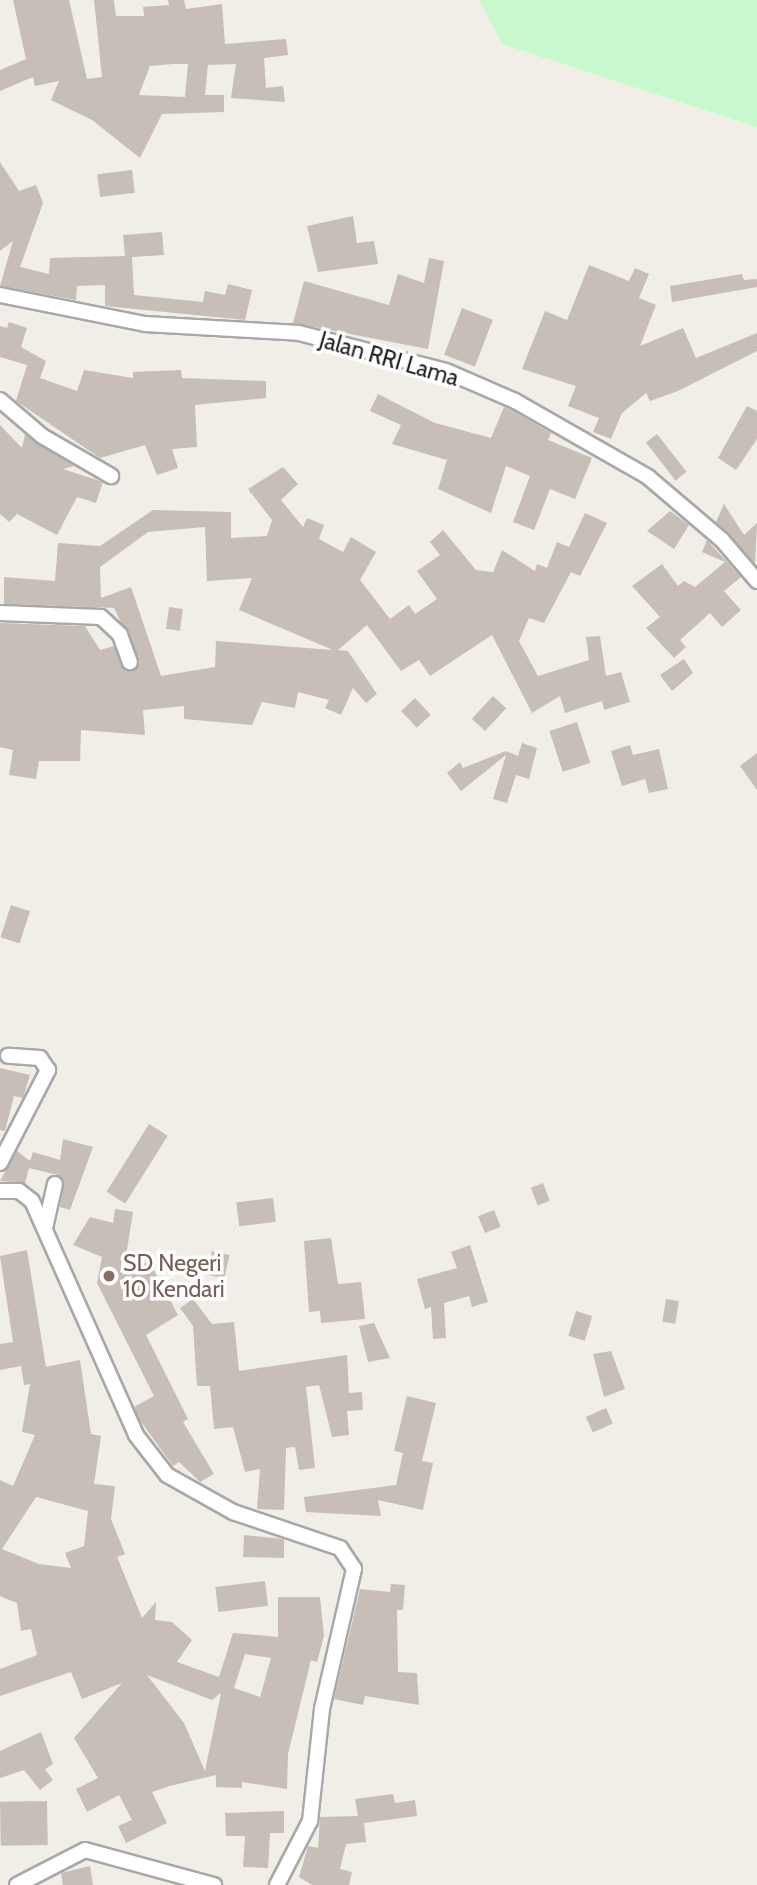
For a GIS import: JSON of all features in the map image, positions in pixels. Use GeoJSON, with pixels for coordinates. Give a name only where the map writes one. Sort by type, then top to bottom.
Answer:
{"type":"FeatureCollection","features":[{"type":"Feature","properties":{"kind":"street","name":"Jalan RRI Lama"},"geometry":{"type":"LineString","coordinates":[[0,295],[145,324],[299,334],[446,371],[524,406],[648,477],[722,540],[757,581]]}},
{"type":"Feature","properties":{"kind":"street"},"geometry":{"type":"LineString","coordinates":[[0,400],[42,436],[111,477]]}},
{"type":"Feature","properties":{"kind":"street"},"geometry":{"type":"LineString","coordinates":[[0,613],[101,617],[120,635],[130,662]]}},
{"type":"Feature","properties":{"kind":"street"},"geometry":{"type":"LineString","coordinates":[[0,1163],[4,1145],[48,1070],[40,1058],[8,1056]]}},
{"type":"Feature","properties":{"kind":"street"},"geometry":{"type":"LineString","coordinates":[[45,1228],[55,1184]]}},
{"type":"Feature","properties":{"kind":"street"},"geometry":{"type":"LineString","coordinates":[[0,1191],[27,1196],[45,1228],[151,1459],[181,1488],[340,1548],[354,1569],[322,1709],[310,1821],[278,1885]]}},
{"type":"Feature","properties":{"kind":"street"},"geometry":{"type":"LineString","coordinates":[[17,1885],[85,1850],[214,1885]]}},
{"type":"Feature","properties":{"kind":"green space"},"geometry":{"type":"Polygon","coordinates":[[[479,0],[757,0],[757,127],[502,44],[479,0]]]}},
{"type":"Feature","properties":{"kind":"building"},"geometry":{"type":"Polygon","coordinates":[[[13,0],[69,0],[87,79],[102,77],[94,0],[114,0],[116,16],[144,16],[143,7],[169,5],[168,0],[184,0],[186,9],[222,4],[225,44],[286,39],[288,55],[264,58],[266,88],[283,86],[285,102],[231,98],[236,64],[208,65],[205,95],[224,95],[224,112],[162,114],[140,158],[92,120],[51,100],[59,81],[35,86],[33,77],[0,91],[0,70],[26,59],[13,0]],[[188,64],[150,66],[139,95],[185,97],[188,64]]]}},
{"type":"Feature","properties":{"kind":"building"},"geometry":{"type":"Polygon","coordinates":[[[0,162],[19,191],[36,185],[43,203],[20,267],[49,274],[50,258],[125,256],[123,235],[162,232],[164,255],[132,257],[134,295],[203,302],[205,291],[225,295],[228,284],[252,290],[245,320],[105,306],[105,285],[77,286],[76,300],[0,286],[13,241],[0,251],[0,162]]]}},
{"type":"Feature","properties":{"kind":"building"},"geometry":{"type":"Polygon","coordinates":[[[132,170],[135,193],[100,197],[97,174],[132,170]]]}},
{"type":"Feature","properties":{"kind":"building"},"geometry":{"type":"Polygon","coordinates":[[[353,216],[357,243],[374,241],[378,264],[318,272],[307,226],[353,216]]]}},
{"type":"Feature","properties":{"kind":"building"},"geometry":{"type":"Polygon","coordinates":[[[429,258],[444,261],[428,349],[293,323],[304,281],[389,305],[398,274],[424,283],[429,258]]]}},
{"type":"Feature","properties":{"kind":"building"},"geometry":{"type":"Polygon","coordinates":[[[589,265],[629,281],[635,268],[649,274],[639,298],[656,305],[640,346],[683,328],[696,358],[757,333],[757,351],[678,391],[650,401],[646,393],[622,413],[611,439],[593,432],[599,418],[568,406],[576,386],[522,369],[545,311],[567,320],[589,265]]]}},
{"type":"Feature","properties":{"kind":"building"},"geometry":{"type":"Polygon","coordinates":[[[742,274],[744,280],[757,279],[757,287],[672,302],[670,286],[742,274]]]}},
{"type":"Feature","properties":{"kind":"building"},"geometry":{"type":"Polygon","coordinates":[[[462,308],[493,320],[475,367],[444,355],[462,308]]]}},
{"type":"Feature","properties":{"kind":"building"},"geometry":{"type":"Polygon","coordinates":[[[9,322],[27,328],[21,347],[46,361],[40,378],[77,391],[84,370],[133,378],[133,372],[181,370],[182,378],[266,381],[266,398],[195,405],[197,447],[172,449],[178,468],[157,475],[145,445],[100,458],[16,401],[27,365],[0,357],[0,326],[7,328],[9,322]]]}},
{"type":"Feature","properties":{"kind":"building"},"geometry":{"type":"Polygon","coordinates":[[[378,394],[435,423],[491,438],[504,407],[551,433],[548,440],[592,458],[575,499],[550,489],[534,530],[513,522],[530,476],[506,466],[491,513],[438,489],[447,460],[392,444],[401,425],[370,411],[378,394]]]}},
{"type":"Feature","properties":{"kind":"building"},"geometry":{"type":"Polygon","coordinates":[[[747,406],[757,411],[757,439],[736,470],[718,458],[747,406]]]}},
{"type":"Feature","properties":{"kind":"building"},"geometry":{"type":"Polygon","coordinates":[[[0,425],[22,448],[25,434],[74,466],[63,469],[103,482],[96,503],[77,497],[57,535],[17,514],[9,522],[0,514],[0,425]]]}},
{"type":"Feature","properties":{"kind":"building"},"geometry":{"type":"Polygon","coordinates":[[[657,434],[687,472],[676,480],[646,443],[657,434]]]}},
{"type":"Feature","properties":{"kind":"building"},"geometry":{"type":"Polygon","coordinates":[[[283,467],[298,484],[281,500],[303,527],[307,518],[324,525],[319,539],[343,552],[351,537],[376,552],[360,580],[390,619],[409,605],[415,614],[437,599],[417,571],[440,555],[430,542],[443,530],[476,570],[493,572],[502,550],[535,571],[537,564],[547,568],[557,542],[569,547],[585,513],[607,523],[580,576],[571,572],[544,623],[529,618],[519,641],[538,676],[589,660],[586,637],[600,636],[606,676],[621,672],[630,702],[604,710],[602,701],[565,713],[560,696],[532,713],[492,635],[430,676],[419,660],[401,671],[367,625],[338,650],[348,651],[377,694],[366,703],[353,688],[341,715],[325,708],[329,700],[298,692],[295,708],[262,702],[252,725],[184,719],[184,706],[143,710],[145,735],[81,730],[80,761],[39,761],[36,779],[9,775],[13,750],[0,747],[0,623],[85,626],[100,650],[114,646],[124,670],[140,663],[114,608],[4,604],[4,577],[55,581],[58,543],[100,546],[153,510],[231,512],[231,538],[267,536],[272,520],[248,489],[283,467]],[[205,527],[148,532],[100,567],[101,598],[131,587],[161,676],[215,667],[216,641],[333,650],[239,610],[252,578],[207,581],[205,527]]]}},
{"type":"Feature","properties":{"kind":"building"},"geometry":{"type":"Polygon","coordinates":[[[724,504],[744,535],[757,523],[755,564],[716,522],[724,504]]]}},
{"type":"Feature","properties":{"kind":"building"},"geometry":{"type":"Polygon","coordinates":[[[670,511],[689,525],[674,549],[647,531],[670,511]]]}},
{"type":"Feature","properties":{"kind":"building"},"geometry":{"type":"Polygon","coordinates":[[[707,540],[741,577],[724,591],[741,610],[722,627],[710,613],[680,640],[686,647],[674,658],[646,628],[660,617],[632,586],[662,564],[678,586],[684,581],[695,587],[725,562],[702,552],[707,540]]]}},
{"type":"Feature","properties":{"kind":"building"},"geometry":{"type":"Polygon","coordinates":[[[169,607],[183,609],[180,631],[166,629],[169,607]]]}},
{"type":"Feature","properties":{"kind":"building"},"geometry":{"type":"Polygon","coordinates":[[[684,659],[693,673],[672,691],[660,675],[684,659]]]}},
{"type":"Feature","properties":{"kind":"building"},"geometry":{"type":"Polygon","coordinates":[[[493,696],[506,708],[485,731],[472,719],[493,696]]]}},
{"type":"Feature","properties":{"kind":"building"},"geometry":{"type":"Polygon","coordinates":[[[415,698],[431,715],[417,728],[401,711],[415,698]]]}},
{"type":"Feature","properties":{"kind":"building"},"geometry":{"type":"Polygon","coordinates":[[[577,722],[590,763],[563,772],[549,731],[577,722]]]}},
{"type":"Feature","properties":{"kind":"building"},"geometry":{"type":"Polygon","coordinates":[[[522,743],[537,748],[529,779],[516,775],[507,803],[493,799],[506,755],[461,791],[447,773],[460,762],[463,768],[506,751],[518,756],[522,743]]]}},
{"type":"Feature","properties":{"kind":"building"},"geometry":{"type":"Polygon","coordinates":[[[630,745],[633,755],[659,749],[668,789],[649,793],[645,779],[622,786],[611,751],[630,745]]]}},
{"type":"Feature","properties":{"kind":"building"},"geometry":{"type":"Polygon","coordinates":[[[757,753],[757,790],[740,766],[757,753]]]}},
{"type":"Feature","properties":{"kind":"building"},"geometry":{"type":"Polygon","coordinates":[[[11,905],[30,911],[20,944],[0,937],[11,905]]]}},
{"type":"Feature","properties":{"kind":"building"},"geometry":{"type":"Polygon","coordinates":[[[0,1068],[30,1075],[23,1098],[14,1096],[5,1131],[0,1130],[0,1068]]]}},
{"type":"Feature","properties":{"kind":"building"},"geometry":{"type":"Polygon","coordinates":[[[149,1124],[168,1136],[125,1204],[107,1192],[149,1124]]]}},
{"type":"Feature","properties":{"kind":"building"},"geometry":{"type":"Polygon","coordinates":[[[63,1139],[93,1147],[70,1210],[60,1207],[64,1182],[58,1175],[29,1168],[25,1183],[0,1181],[17,1151],[30,1161],[33,1152],[60,1160],[63,1139]]]}},
{"type":"Feature","properties":{"kind":"building"},"geometry":{"type":"Polygon","coordinates":[[[543,1183],[550,1201],[538,1205],[531,1188],[543,1183]]]}},
{"type":"Feature","properties":{"kind":"building"},"geometry":{"type":"Polygon","coordinates":[[[273,1198],[276,1222],[239,1226],[236,1203],[273,1198]]]}},
{"type":"Feature","properties":{"kind":"building"},"geometry":{"type":"Polygon","coordinates":[[[115,1209],[133,1212],[123,1275],[149,1261],[178,1315],[146,1335],[188,1419],[183,1422],[214,1474],[200,1482],[179,1462],[173,1466],[139,1419],[134,1407],[154,1396],[97,1283],[102,1257],[73,1245],[90,1217],[113,1223],[115,1209]]]}},
{"type":"Feature","properties":{"kind":"building"},"geometry":{"type":"Polygon","coordinates":[[[494,1210],[501,1227],[485,1233],[478,1216],[494,1210]]]}},
{"type":"Feature","properties":{"kind":"building"},"geometry":{"type":"Polygon","coordinates":[[[331,1238],[338,1284],[361,1282],[365,1319],[321,1323],[320,1311],[309,1312],[304,1241],[331,1238]]]}},
{"type":"Feature","properties":{"kind":"building"},"geometry":{"type":"Polygon","coordinates":[[[470,1245],[488,1302],[472,1307],[469,1296],[444,1303],[446,1338],[433,1339],[431,1307],[425,1309],[417,1279],[457,1268],[451,1252],[470,1245]]]}},
{"type":"Feature","properties":{"kind":"building"},"geometry":{"type":"Polygon","coordinates":[[[27,1250],[46,1367],[80,1360],[91,1434],[101,1436],[94,1484],[115,1486],[111,1519],[125,1554],[117,1557],[142,1618],[156,1602],[155,1620],[172,1622],[192,1640],[177,1662],[219,1677],[233,1633],[278,1637],[278,1597],[320,1597],[324,1636],[317,1662],[311,1660],[288,1754],[287,1789],[242,1782],[242,1788],[216,1787],[216,1775],[152,1792],[167,1823],[126,1843],[118,1826],[132,1820],[119,1795],[87,1812],[76,1789],[98,1778],[74,1738],[122,1683],[82,1699],[71,1672],[0,1696],[0,1669],[37,1655],[31,1629],[21,1631],[17,1603],[0,1596],[0,1480],[13,1486],[35,1435],[22,1432],[30,1384],[24,1385],[21,1366],[0,1370],[0,1344],[13,1342],[0,1256],[27,1250]],[[36,1497],[2,1549],[39,1564],[71,1568],[65,1553],[84,1546],[88,1511],[36,1497]],[[245,1654],[234,1688],[260,1697],[271,1658],[245,1654]],[[147,1675],[184,1723],[205,1771],[221,1693],[212,1700],[147,1675]]]}},
{"type":"Feature","properties":{"kind":"building"},"geometry":{"type":"Polygon","coordinates":[[[212,1251],[230,1255],[224,1278],[207,1274],[212,1251]]]}},
{"type":"Feature","properties":{"kind":"building"},"geometry":{"type":"Polygon","coordinates":[[[193,1299],[212,1324],[234,1322],[239,1371],[347,1355],[349,1393],[362,1392],[363,1410],[347,1411],[349,1435],[332,1437],[319,1385],[306,1387],[315,1468],[299,1470],[295,1447],[286,1448],[284,1510],[257,1509],[260,1469],[245,1472],[233,1427],[214,1429],[210,1386],[197,1386],[193,1326],[180,1308],[193,1299]]]}},
{"type":"Feature","properties":{"kind":"building"},"geometry":{"type":"Polygon","coordinates":[[[666,1299],[679,1301],[675,1324],[662,1322],[666,1299]]]}},
{"type":"Feature","properties":{"kind":"building"},"geometry":{"type":"Polygon","coordinates":[[[576,1311],[592,1316],[585,1341],[568,1336],[576,1311]]]}},
{"type":"Feature","properties":{"kind":"building"},"geometry":{"type":"Polygon","coordinates":[[[374,1323],[390,1358],[368,1362],[359,1326],[374,1323]]]}},
{"type":"Feature","properties":{"kind":"building"},"geometry":{"type":"Polygon","coordinates":[[[611,1351],[625,1389],[604,1397],[593,1354],[611,1351]]]}},
{"type":"Feature","properties":{"kind":"building"},"geometry":{"type":"Polygon","coordinates":[[[407,1396],[436,1403],[422,1461],[433,1463],[423,1510],[378,1500],[381,1516],[306,1512],[304,1497],[396,1485],[403,1453],[394,1451],[407,1396]]]}},
{"type":"Feature","properties":{"kind":"building"},"geometry":{"type":"Polygon","coordinates":[[[606,1408],[613,1424],[593,1432],[586,1417],[606,1408]]]}},
{"type":"Feature","properties":{"kind":"building"},"geometry":{"type":"Polygon","coordinates":[[[244,1535],[284,1539],[284,1558],[243,1557],[244,1535]]]}},
{"type":"Feature","properties":{"kind":"building"},"geometry":{"type":"Polygon","coordinates":[[[265,1581],[268,1606],[218,1612],[215,1587],[265,1581]]]}},
{"type":"Feature","properties":{"kind":"building"},"geometry":{"type":"Polygon","coordinates":[[[391,1584],[405,1585],[403,1610],[397,1610],[398,1672],[417,1673],[419,1705],[365,1696],[363,1705],[334,1699],[360,1589],[390,1592],[391,1584]]]}},
{"type":"Feature","properties":{"kind":"building"},"geometry":{"type":"Polygon","coordinates":[[[41,1732],[53,1764],[45,1769],[53,1780],[40,1790],[24,1770],[0,1778],[0,1751],[41,1732]]]}},
{"type":"Feature","properties":{"kind":"building"},"geometry":{"type":"Polygon","coordinates":[[[393,1794],[395,1803],[415,1800],[417,1816],[364,1823],[366,1842],[346,1844],[340,1869],[352,1872],[349,1885],[312,1885],[299,1877],[308,1846],[318,1848],[320,1817],[358,1816],[355,1799],[393,1794]]]}},
{"type":"Feature","properties":{"kind":"building"},"geometry":{"type":"Polygon","coordinates":[[[47,1801],[48,1845],[1,1846],[0,1802],[47,1801]]]}},
{"type":"Feature","properties":{"kind":"building"},"geometry":{"type":"Polygon","coordinates":[[[284,1811],[284,1833],[270,1833],[268,1868],[243,1867],[245,1836],[226,1836],[225,1813],[284,1811]]]}},
{"type":"Feature","properties":{"kind":"building"},"geometry":{"type":"Polygon","coordinates":[[[90,1866],[93,1885],[63,1885],[61,1873],[90,1866]]]}},
{"type":"Feature","properties":{"kind":"place","name":"SD Negeri 10 Kendari"},"geometry":{"type":"Point","coordinates":[109,1276]}}]}
